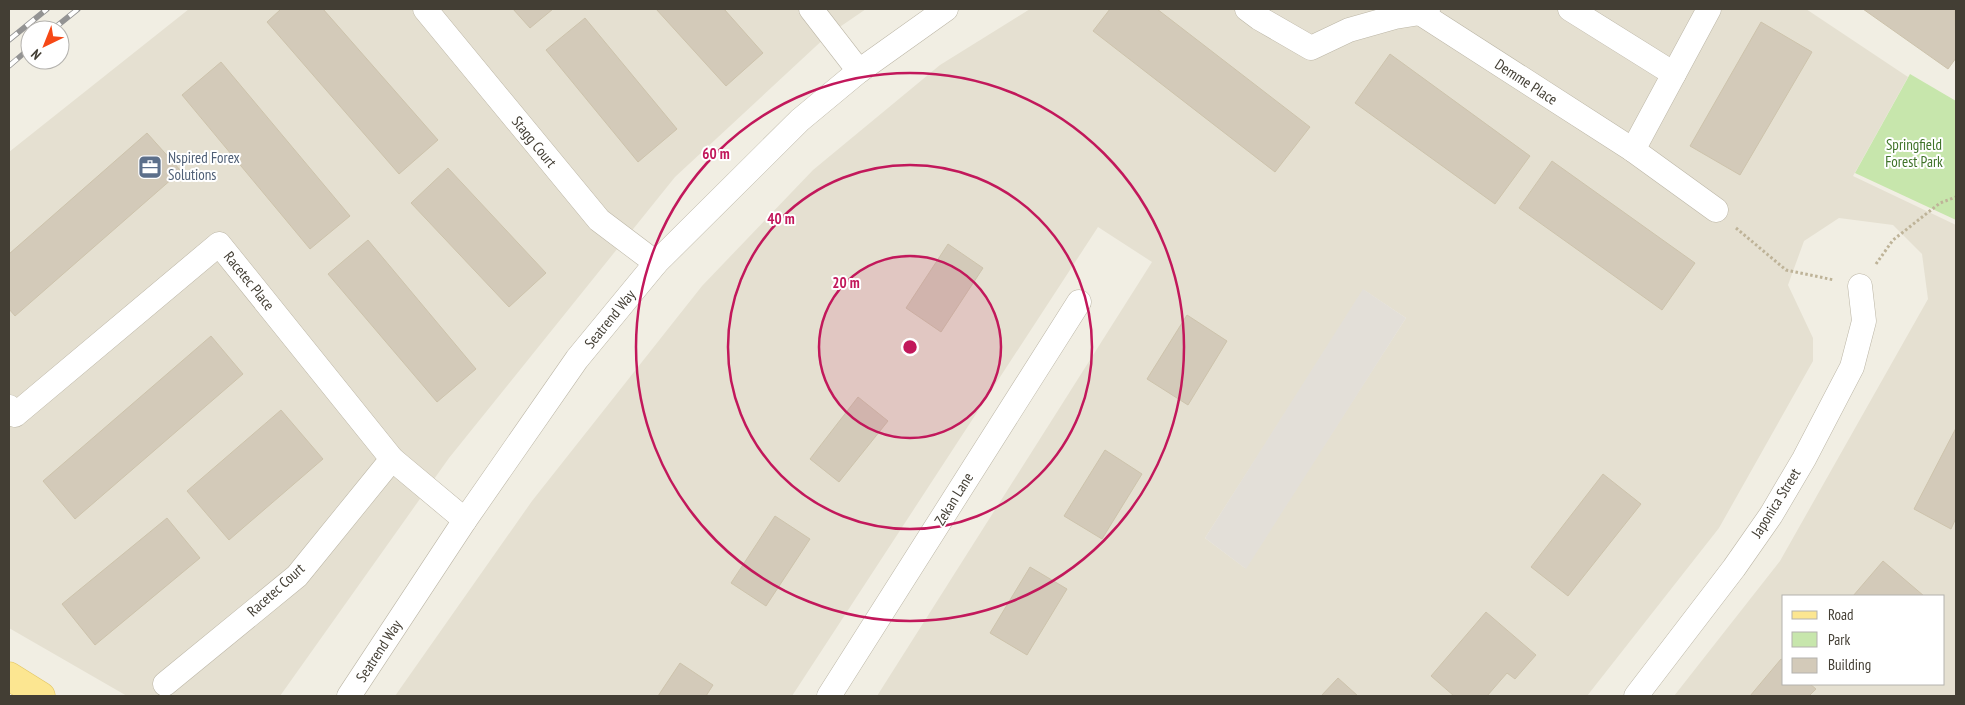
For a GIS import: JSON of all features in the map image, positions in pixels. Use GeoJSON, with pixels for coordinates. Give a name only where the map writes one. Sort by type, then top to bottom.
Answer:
{"type":"FeatureCollection","features":[{"type":"Feature","properties":{"kind":"main road"},"geometry":{"type":"LineString","coordinates":[[9,676],[41,696]]}},
{"type":"Feature","properties":{"kind":"street","name":"Stagg Court"},"geometry":{"type":"LineString","coordinates":[[425,9],[598,220],[656,263]]}},
{"type":"Feature","properties":{"kind":"street"},"geometry":{"type":"LineString","coordinates":[[811,9],[859,72]]}},
{"type":"Feature","properties":{"kind":"street","name":"Seatrend Way"},"geometry":{"type":"LineString","coordinates":[[349,696],[465,520],[577,359],[656,263],[800,120],[859,72],[946,9]]}},
{"type":"Feature","properties":{"kind":"street","name":"Demme Place"},"geometry":{"type":"LineString","coordinates":[[1246,9],[1258,18],[1311,48],[1349,30],[1424,11],[1633,150],[1716,210]]}},
{"type":"Feature","properties":{"kind":"street"},"geometry":{"type":"LineString","coordinates":[[1570,9],[1674,74]]}},
{"type":"Feature","properties":{"kind":"street"},"geometry":{"type":"LineString","coordinates":[[1633,150],[1709,9]]}},
{"type":"Feature","properties":{"kind":"street","name":"Racetec Place"},"geometry":{"type":"LineString","coordinates":[[9,407],[15,415],[219,244],[392,459],[465,520]]}},
{"type":"Feature","properties":{"kind":"street","name":"Japonica Street"},"geometry":{"type":"LineString","coordinates":[[1636,696],[1734,568],[1771,515],[1804,459],[1852,367],[1864,321],[1860,286]]}},
{"type":"Feature","properties":{"kind":"street","name":"Zekan Lane"},"geometry":{"type":"LineString","coordinates":[[829,696],[1079,302]]}},
{"type":"Feature","properties":{"kind":"street","name":"Racetec Court"},"geometry":{"type":"LineString","coordinates":[[165,684],[297,576],[392,459]]}},
{"type":"Feature","properties":{"kind":"path"},"geometry":{"type":"LineString","coordinates":[[1716,210],[1786,270],[1860,286],[1892,240],[1940,204],[1956,197]]}},
{"type":"Feature","properties":{"kind":"shaded area"},"geometry":{"type":"Polygon","coordinates":[[[189,9],[866,9],[828,35],[675,177],[449,458],[280,696],[127,696],[9,628],[9,152],[189,9]]]}},
{"type":"Feature","properties":{"kind":"shaded area"},"geometry":{"type":"Polygon","coordinates":[[[1030,9],[1806,9],[1908,77],[1853,176],[1956,225],[1956,696],[1674,696],[1780,561],[1928,299],[1922,254],[1893,225],[1839,218],[1804,241],[1788,285],[1813,338],[1813,361],[1719,528],[1587,696],[877,696],[1152,262],[1098,227],[792,696],[395,696],[532,501],[702,286],[813,170],[940,65],[1030,9]],[[1364,290],[1205,538],[1245,568],[1406,318],[1364,290]]]}},
{"type":"Feature","properties":{"kind":"shaded area"},"geometry":{"type":"Polygon","coordinates":[[[1363,289],[1406,318],[1246,569],[1205,538],[1363,289]]]}},
{"type":"Feature","properties":{"kind":"green space","name":"Springfield Forest Park"},"geometry":{"type":"Polygon","coordinates":[[[1910,74],[1956,101],[1956,220],[1855,173],[1910,74]]]}},
{"type":"Feature","properties":{"kind":"building"},"geometry":{"type":"Polygon","coordinates":[[[281,9],[323,9],[438,140],[399,174],[267,22],[281,9]]]}},
{"type":"Feature","properties":{"kind":"building"},"geometry":{"type":"Polygon","coordinates":[[[513,9],[553,9],[530,28],[513,9]]]}},
{"type":"Feature","properties":{"kind":"building"},"geometry":{"type":"Polygon","coordinates":[[[656,9],[724,9],[763,53],[726,86],[656,9]]]}},
{"type":"Feature","properties":{"kind":"building"},"geometry":{"type":"Polygon","coordinates":[[[1110,9],[1157,9],[1310,127],[1275,172],[1093,31],[1110,9]]]}},
{"type":"Feature","properties":{"kind":"building"},"geometry":{"type":"Polygon","coordinates":[[[1863,9],[1955,9],[1956,58],[1948,69],[1863,9]]]}},
{"type":"Feature","properties":{"kind":"building"},"geometry":{"type":"Polygon","coordinates":[[[585,18],[677,129],[638,162],[546,50],[585,18]]]}},
{"type":"Feature","properties":{"kind":"building"},"geometry":{"type":"Polygon","coordinates":[[[1761,22],[1812,52],[1740,175],[1690,146],[1761,22]]]}},
{"type":"Feature","properties":{"kind":"building"},"geometry":{"type":"Polygon","coordinates":[[[1390,54],[1530,156],[1495,204],[1355,103],[1390,54]]]}},
{"type":"Feature","properties":{"kind":"building"},"geometry":{"type":"Polygon","coordinates":[[[221,62],[350,216],[310,249],[182,95],[221,62]]]}},
{"type":"Feature","properties":{"kind":"building"},"geometry":{"type":"Polygon","coordinates":[[[147,133],[181,171],[15,316],[9,309],[9,254],[147,133]]]}},
{"type":"Feature","properties":{"kind":"building"},"geometry":{"type":"Polygon","coordinates":[[[1552,161],[1695,263],[1662,310],[1519,208],[1552,161]]]}},
{"type":"Feature","properties":{"kind":"building"},"geometry":{"type":"Polygon","coordinates":[[[448,168],[546,273],[509,307],[411,203],[448,168]]]}},
{"type":"Feature","properties":{"kind":"building"},"geometry":{"type":"Polygon","coordinates":[[[368,240],[476,369],[437,402],[328,274],[368,240]]]}},
{"type":"Feature","properties":{"kind":"building"},"geometry":{"type":"Polygon","coordinates":[[[948,244],[983,268],[941,332],[906,308],[948,244]]]}},
{"type":"Feature","properties":{"kind":"building"},"geometry":{"type":"Polygon","coordinates":[[[1187,315],[1227,341],[1188,405],[1147,379],[1187,315]]]}},
{"type":"Feature","properties":{"kind":"building"},"geometry":{"type":"Polygon","coordinates":[[[211,336],[243,374],[75,519],[43,481],[211,336]]]}},
{"type":"Feature","properties":{"kind":"building"},"geometry":{"type":"Polygon","coordinates":[[[858,397],[888,421],[839,482],[810,459],[858,397]]]}},
{"type":"Feature","properties":{"kind":"building"},"geometry":{"type":"Polygon","coordinates":[[[281,410],[323,459],[229,540],[187,491],[281,410]]]}},
{"type":"Feature","properties":{"kind":"building"},"geometry":{"type":"Polygon","coordinates":[[[1956,428],[1956,518],[1951,529],[1914,509],[1956,428]]]}},
{"type":"Feature","properties":{"kind":"building"},"geometry":{"type":"Polygon","coordinates":[[[1105,450],[1142,474],[1102,539],[1064,516],[1105,450]]]}},
{"type":"Feature","properties":{"kind":"building"},"geometry":{"type":"Polygon","coordinates":[[[1603,474],[1641,504],[1568,596],[1531,567],[1603,474]]]}},
{"type":"Feature","properties":{"kind":"building"},"geometry":{"type":"Polygon","coordinates":[[[775,516],[810,539],[766,606],[731,583],[775,516]]]}},
{"type":"Feature","properties":{"kind":"building"},"geometry":{"type":"Polygon","coordinates":[[[167,518],[200,558],[95,645],[62,604],[167,518]]]}},
{"type":"Feature","properties":{"kind":"building"},"geometry":{"type":"Polygon","coordinates":[[[1883,561],[1923,595],[1854,595],[1883,561]]]}},
{"type":"Feature","properties":{"kind":"building"},"geometry":{"type":"Polygon","coordinates":[[[1030,567],[1067,589],[1027,655],[990,633],[1030,567]]]}},
{"type":"Feature","properties":{"kind":"building"},"geometry":{"type":"Polygon","coordinates":[[[1486,612],[1536,655],[1515,679],[1507,673],[1487,696],[1454,696],[1431,676],[1486,612]]]}},
{"type":"Feature","properties":{"kind":"building"},"geometry":{"type":"Polygon","coordinates":[[[1781,659],[1782,685],[1811,685],[1816,689],[1809,696],[1750,696],[1781,659]]]}},
{"type":"Feature","properties":{"kind":"building"},"geometry":{"type":"Polygon","coordinates":[[[680,663],[713,685],[706,696],[658,696],[680,663]]]}},
{"type":"Feature","properties":{"kind":"building"},"geometry":{"type":"Polygon","coordinates":[[[1338,678],[1358,696],[1321,696],[1338,678]]]}},
{"type":"Feature","properties":{"kind":"railway"},"geometry":{"type":"LineString","coordinates":[[9,40],[47,9]]}},
{"type":"Feature","properties":{"kind":"railway"},"geometry":{"type":"LineString","coordinates":[[64,20],[78,9]]}},
{"type":"Feature","properties":{"kind":"railway"},"geometry":{"type":"LineString","coordinates":[[9,66],[20,57]]}},
{"type":"Feature","properties":{"kind":"place","name":"Nspired Forex Solutions"},"geometry":{"type":"Point","coordinates":[150,167]}}]}
